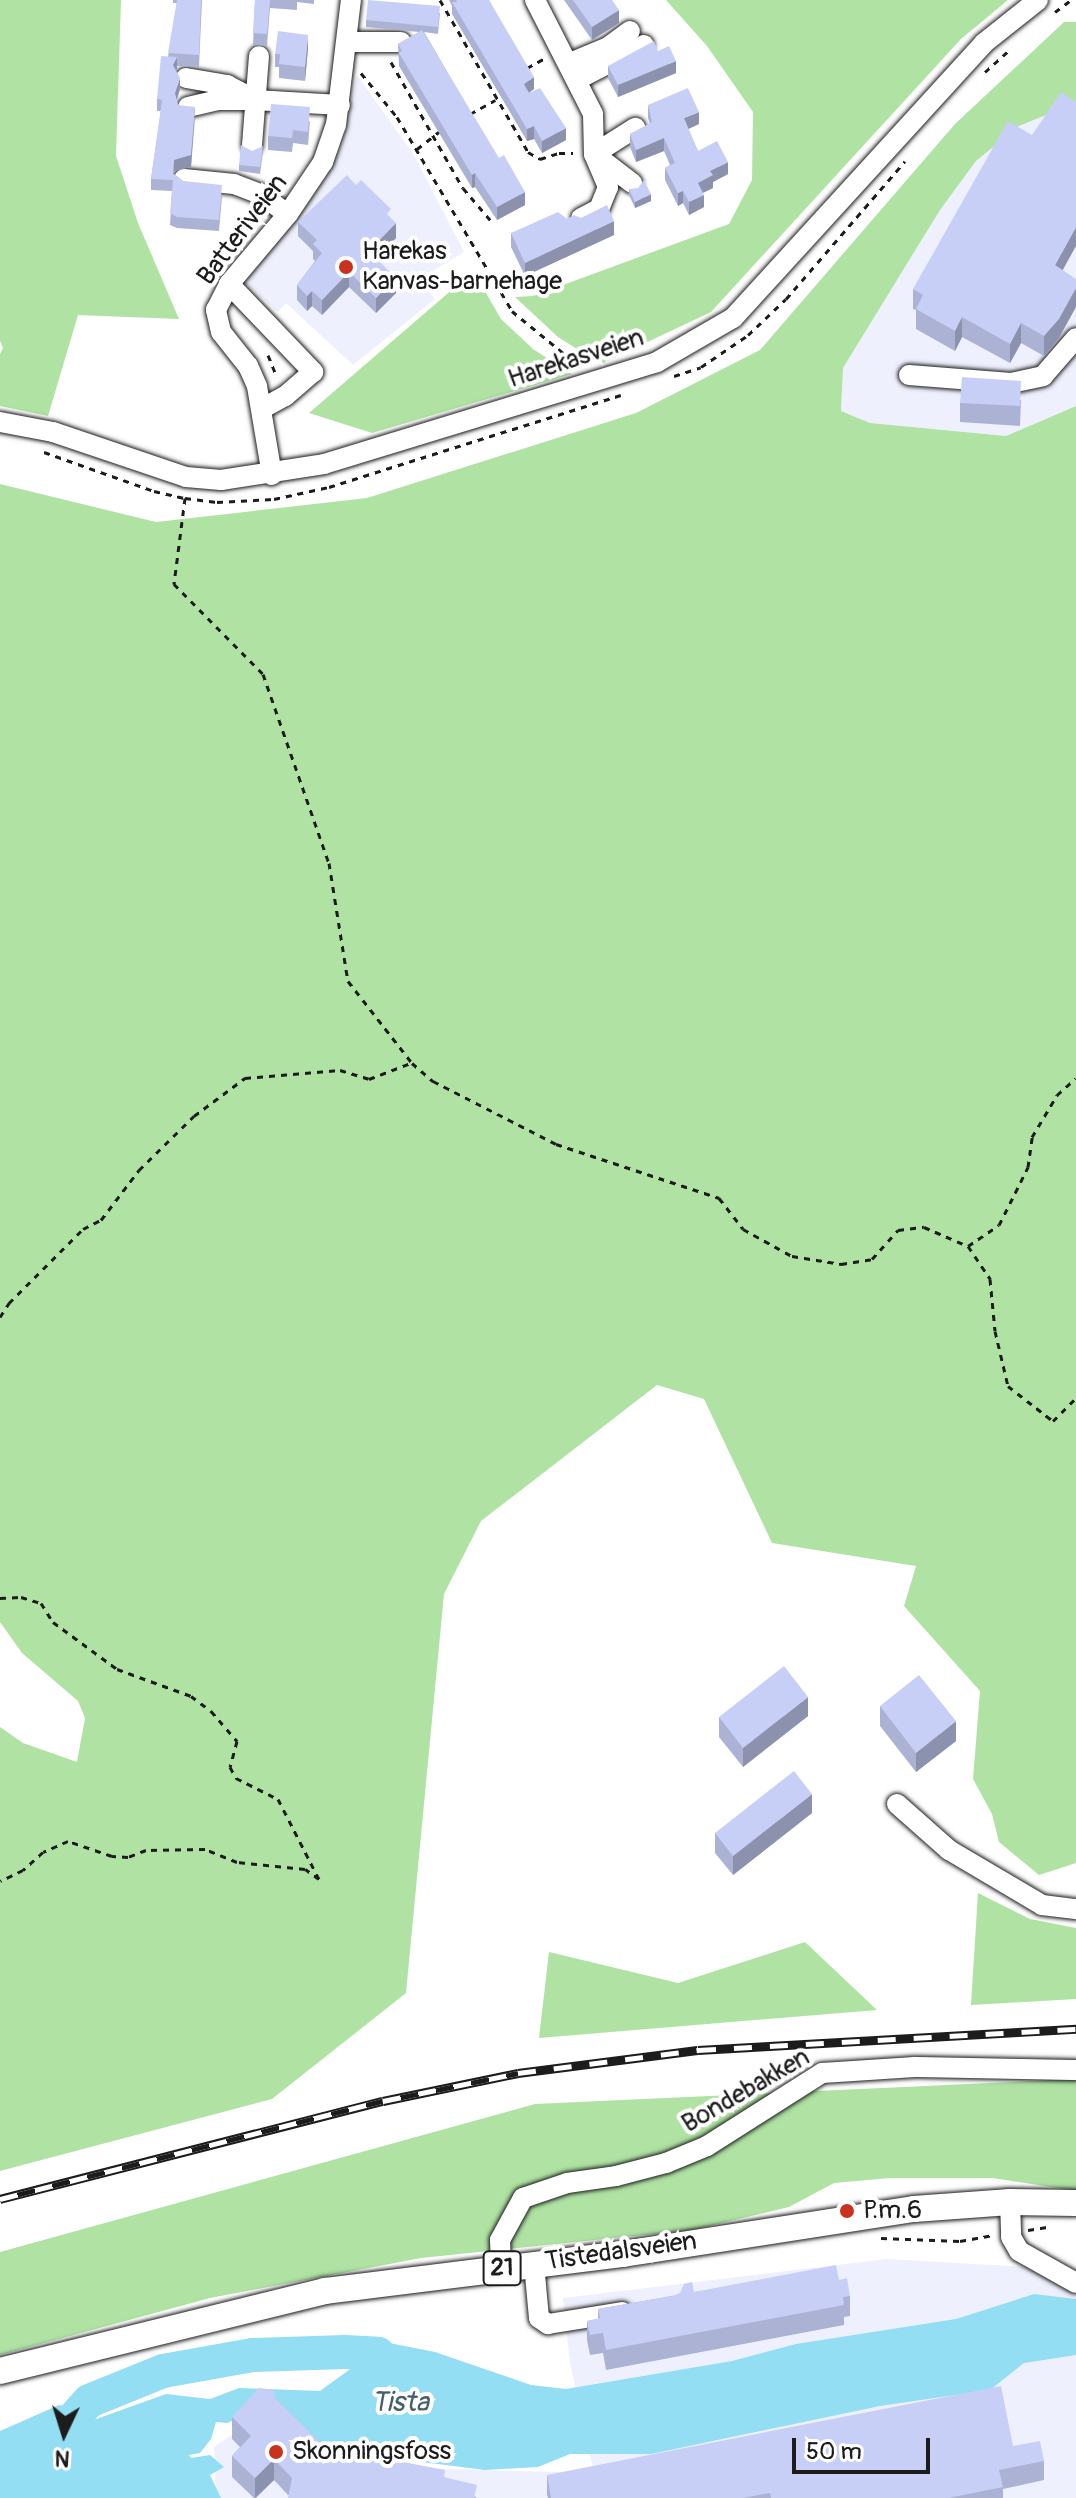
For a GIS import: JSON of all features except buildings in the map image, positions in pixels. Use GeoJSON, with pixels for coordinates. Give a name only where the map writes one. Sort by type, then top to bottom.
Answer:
{"type":"FeatureCollection","features":[{"type":"Feature","properties":{"kind":"main road","name":"Tistedalsveien"},"geometry":{"type":"LineString","coordinates":[[0,2371],[325,2291],[900,2211],[1010,2202]]}},
{"type":"Feature","properties":{"kind":"main road","name":"21"},"geometry":{"type":"LineString","coordinates":[[1010,2202],[1076,2203]]}},
{"type":"Feature","properties":{"kind":"street","name":"Batteriveien"},"geometry":{"type":"LineString","coordinates":[[272,475],[263,408],[248,366],[218,322],[216,310],[229,284],[288,214],[323,162],[340,105],[351,0]]}},
{"type":"Feature","properties":{"kind":"street"},"geometry":{"type":"LineString","coordinates":[[546,4],[593,114],[594,154],[608,187],[599,209],[581,218]]}},
{"type":"Feature","properties":{"kind":"street","name":"Harekasveien"},"geometry":{"type":"LineString","coordinates":[[0,422],[53,432],[186,477],[221,480],[272,475],[324,464],[657,362],[733,318],[984,43],[1044,8]]}},
{"type":"Feature","properties":{"kind":"street"},"geometry":{"type":"LineString","coordinates":[[570,64],[637,38]]}},
{"type":"Feature","properties":{"kind":"street"},"geometry":{"type":"LineString","coordinates":[[346,51],[391,41]]}},
{"type":"Feature","properties":{"kind":"street"},"geometry":{"type":"LineString","coordinates":[[252,145],[259,56]]}},
{"type":"Feature","properties":{"kind":"street"},"geometry":{"type":"LineString","coordinates":[[186,78],[227,85],[255,100]]}},
{"type":"Feature","properties":{"kind":"street"},"geometry":{"type":"LineString","coordinates":[[188,107],[219,100],[340,105]]}},
{"type":"Feature","properties":{"kind":"street"},"geometry":{"type":"LineString","coordinates":[[594,154],[635,128]]}},
{"type":"Feature","properties":{"kind":"street"},"geometry":{"type":"LineString","coordinates":[[594,154],[632,183]]}},
{"type":"Feature","properties":{"kind":"street"},"geometry":{"type":"LineString","coordinates":[[184,179],[234,184],[260,194],[288,214]]}},
{"type":"Feature","properties":{"kind":"street"},"geometry":{"type":"LineString","coordinates":[[229,284],[313,372],[285,396],[263,408]]}},
{"type":"Feature","properties":{"kind":"street"},"geometry":{"type":"LineString","coordinates":[[909,375],[1011,383],[1043,376],[1076,338]]}},
{"type":"Feature","properties":{"kind":"street"},"geometry":{"type":"LineString","coordinates":[[897,1804],[949,1850],[1042,1905],[1076,1909]]}},
{"type":"Feature","properties":{"kind":"street","name":"Bondebakken"},"geometry":{"type":"LineString","coordinates":[[501,2268],[500,2240],[523,2198],[567,2183],[616,2176],[680,2158],[707,2146],[822,2073],[915,2067],[1076,2070]]}},
{"type":"Feature","properties":{"kind":"street"},"geometry":{"type":"LineString","coordinates":[[1010,2202],[1014,2243],[1040,2265],[1076,2283]]}},
{"type":"Feature","properties":{"kind":"street"},"geometry":{"type":"LineString","coordinates":[[534,2264],[539,2318],[548,2324],[642,2308]]}},
{"type":"Feature","properties":{"kind":"path"},"geometry":{"type":"LineString","coordinates":[[440,0],[528,152],[540,159],[559,153],[594,154]]}},
{"type":"Feature","properties":{"kind":"path"},"geometry":{"type":"LineString","coordinates":[[1044,8],[1071,0]]}},
{"type":"Feature","properties":{"kind":"path"},"geometry":{"type":"LineString","coordinates":[[391,41],[433,135],[463,188],[492,222]]}},
{"type":"Feature","properties":{"kind":"path"},"geometry":{"type":"LineString","coordinates":[[980,77],[1019,41]]}},
{"type":"Feature","properties":{"kind":"path"},"geometry":{"type":"LineString","coordinates":[[346,51],[389,106],[417,149],[512,311],[576,363],[592,382],[599,403]]}},
{"type":"Feature","properties":{"kind":"path"},"geometry":{"type":"LineString","coordinates":[[526,69],[570,64]]}},
{"type":"Feature","properties":{"kind":"path"},"geometry":{"type":"LineString","coordinates":[[490,88],[502,82]]}},
{"type":"Feature","properties":{"kind":"path"},"geometry":{"type":"LineString","coordinates":[[458,121],[496,100]]}},
{"type":"Feature","properties":{"kind":"path"},"geometry":{"type":"LineString","coordinates":[[417,149],[445,128]]}},
{"type":"Feature","properties":{"kind":"path"},"geometry":{"type":"LineString","coordinates":[[672,377],[701,367],[748,335],[786,299],[912,152]]}},
{"type":"Feature","properties":{"kind":"path"},"geometry":{"type":"LineString","coordinates":[[32,447],[154,491],[185,498],[217,502],[274,499],[329,487],[628,393]]}},
{"type":"Feature","properties":{"kind":"path"},"geometry":{"type":"LineString","coordinates":[[185,498],[174,584],[263,674],[329,863],[348,981],[412,1063],[433,1081],[556,1144],[719,1198],[743,1229],[792,1256],[841,1264],[872,1259],[898,1230],[924,1227],[968,1246],[990,1279],[995,1331],[1008,1386],[1053,1421],[1076,1398]]}},
{"type":"Feature","properties":{"kind":"path"},"geometry":{"type":"LineString","coordinates":[[0,1317],[9,1303],[83,1229],[101,1220],[139,1170],[194,1116],[245,1078],[340,1070],[369,1079],[412,1063]]}},
{"type":"Feature","properties":{"kind":"path"},"geometry":{"type":"LineString","coordinates":[[968,1246],[999,1225],[1028,1167],[1032,1137],[1057,1095],[1076,1078]]}},
{"type":"Feature","properties":{"kind":"path"},"geometry":{"type":"LineString","coordinates":[[0,1598],[21,1597],[41,1603],[53,1622],[117,1669],[191,1696],[211,1711],[237,1741],[230,1767],[236,1778],[278,1799],[319,1879],[305,1869],[237,1862],[205,1849],[146,1850],[120,1857],[68,1841],[43,1852],[23,1870],[0,1881]]}},
{"type":"Feature","properties":{"kind":"shaded area"},"geometry":{"type":"Polygon","coordinates":[[[357,75],[414,155],[464,252],[420,279],[435,299],[353,365],[286,303],[278,312],[244,282],[310,201],[343,142],[357,75]]]}},
{"type":"Feature","properties":{"kind":"shaded area"},"geometry":{"type":"Polygon","coordinates":[[[1076,103],[1076,406],[1006,436],[870,423],[841,411],[843,368],[940,210],[976,161],[1019,126],[1076,103]]]}},
{"type":"Feature","properties":{"kind":"shaded area"},"geometry":{"type":"Polygon","coordinates":[[[887,2259],[1076,2270],[1076,2498],[216,2498],[214,2447],[260,2416],[376,2467],[594,2473],[570,2363],[563,2298],[887,2259]]]}},
{"type":"Feature","properties":{"kind":"green space"},"geometry":{"type":"Polygon","coordinates":[[[0,0],[121,0],[116,156],[138,223],[179,319],[78,315],[48,416],[0,406],[0,354],[3,348],[0,341],[0,0]]]}},
{"type":"Feature","properties":{"kind":"green space"},"geometry":{"type":"Polygon","coordinates":[[[666,0],[1008,0],[961,39],[711,312],[601,364],[558,337],[515,297],[533,296],[729,224],[752,180],[753,112],[707,46],[666,0]]]}},
{"type":"Feature","properties":{"kind":"green space"},"geometry":{"type":"Polygon","coordinates":[[[1064,22],[1076,22],[1076,103],[1019,126],[976,161],[940,210],[843,368],[841,411],[870,423],[1006,436],[1076,406],[1076,1863],[1039,1875],[999,1842],[992,1814],[973,1779],[980,1691],[904,1606],[916,1566],[772,1543],[704,1399],[657,1385],[481,1521],[444,1594],[406,1993],[272,2099],[0,2171],[0,1727],[23,1743],[77,1762],[85,1718],[78,1701],[22,1653],[0,1622],[0,484],[156,522],[367,498],[636,413],[760,350],[955,124],[1064,22]]]}},
{"type":"Feature","properties":{"kind":"green space"},"geometry":{"type":"Polygon","coordinates":[[[454,288],[486,293],[501,319],[533,349],[572,374],[372,433],[309,413],[454,288]]]}},
{"type":"Feature","properties":{"kind":"green space"},"geometry":{"type":"Polygon","coordinates":[[[978,1893],[1030,1919],[1076,1928],[1076,1999],[971,2005],[978,1893]]]}},
{"type":"Feature","properties":{"kind":"green space"},"geometry":{"type":"Polygon","coordinates":[[[805,1942],[877,2010],[539,2038],[549,1952],[678,1983],[805,1942]]]}},
{"type":"Feature","properties":{"kind":"green space"},"geometry":{"type":"Polygon","coordinates":[[[1076,2079],[1076,2191],[993,2178],[890,2178],[834,2183],[789,2207],[692,2230],[421,2258],[210,2298],[0,2355],[0,2252],[535,2104],[1076,2079]]]}},
{"type":"Feature","properties":{"kind":"water","name":"Tista"},"geometry":{"type":"Polygon","coordinates":[[[1034,2294],[1076,2299],[1076,2355],[1024,2363],[990,2390],[880,2406],[651,2454],[570,2454],[538,2467],[485,2470],[303,2447],[259,2410],[227,2423],[216,2422],[211,2439],[200,2453],[189,2455],[191,2458],[210,2455],[224,2467],[210,2475],[221,2498],[0,2498],[0,2431],[59,2405],[73,2407],[88,2422],[166,2394],[210,2399],[239,2388],[320,2391],[353,2367],[358,2351],[384,2342],[435,2352],[531,2385],[566,2389],[732,2361],[796,2344],[956,2319],[1034,2294]]]}},
{"type":"Feature","properties":{"kind":"waterway"},"geometry":{"type":"LineString","coordinates":[[2,2498],[89,2401],[163,2371],[253,2355],[345,2352],[378,2354],[395,2371]]}},
{"type":"Feature","properties":{"kind":"railway"},"geometry":{"type":"LineString","coordinates":[[0,2199],[383,2101],[518,2073],[698,2050],[1076,2029]]}},
{"type":"Feature","properties":{"kind":"place","name":"Harekas Kanvas-barnehage"},"geometry":{"type":"Point","coordinates":[346,267]}},
{"type":"Feature","properties":{"kind":"place","name":"P.m.6"},"geometry":{"type":"Point","coordinates":[847,2211]}},
{"type":"Feature","properties":{"kind":"place","name":"Skonningsfoss"},"geometry":{"type":"Point","coordinates":[276,2452]}}]}
